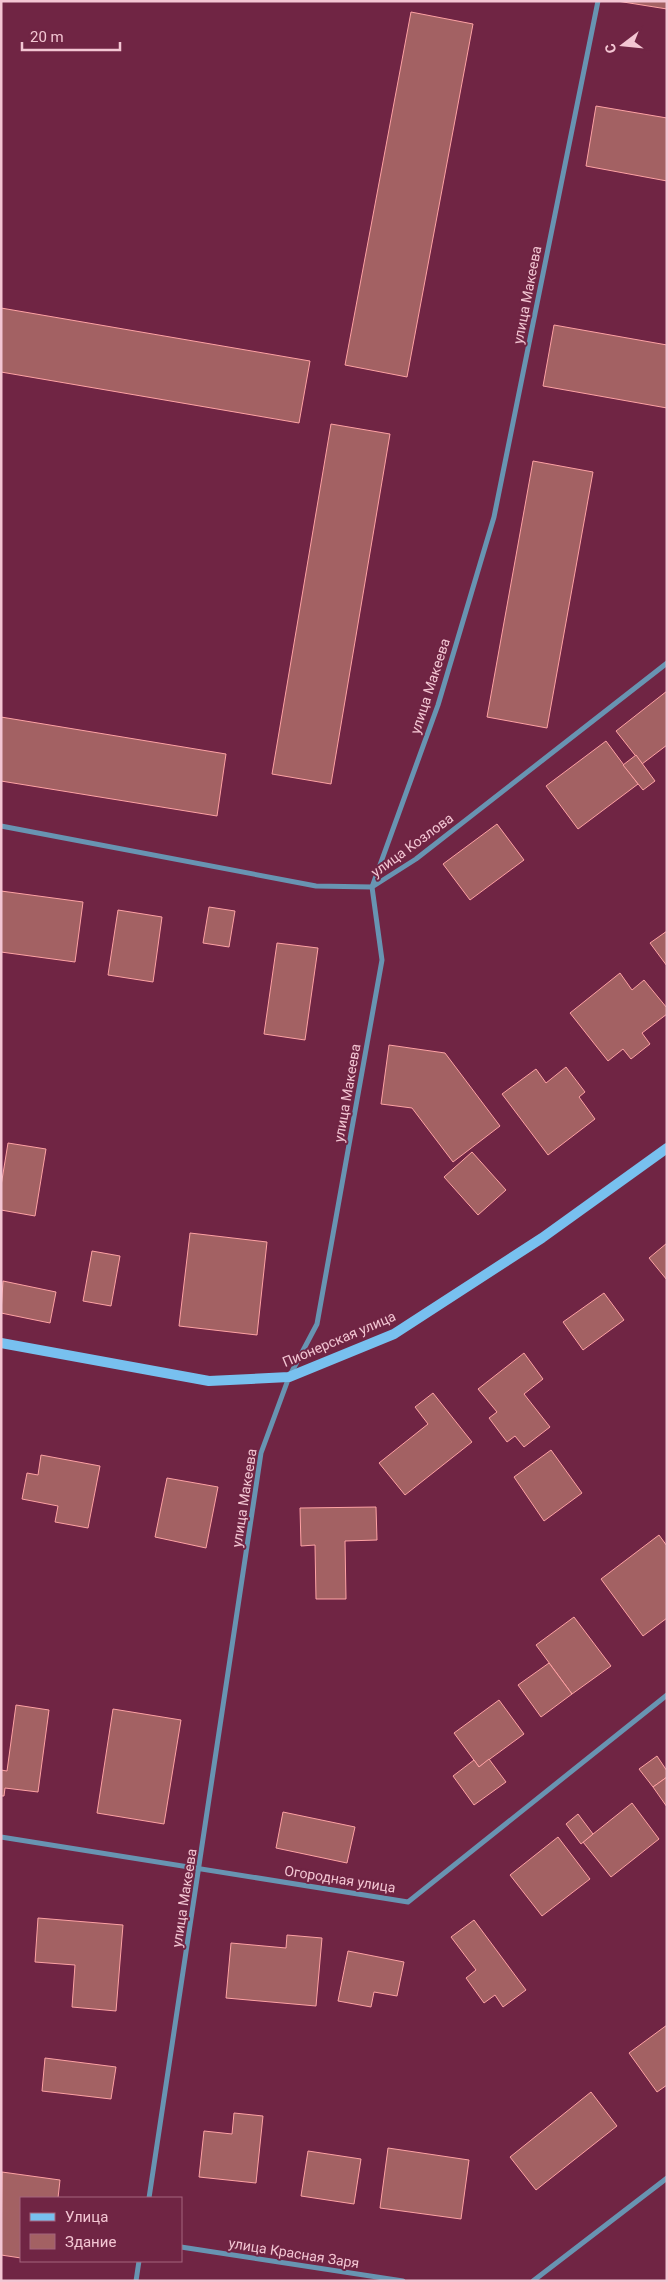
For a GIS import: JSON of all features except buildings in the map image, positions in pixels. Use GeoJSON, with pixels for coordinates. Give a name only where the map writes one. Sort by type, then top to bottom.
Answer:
{"type":"FeatureCollection","features":[{"type":"Feature","properties":{"kind":"street","name":"улица Макеева"},"geometry":{"type":"LineString","coordinates":[[149,2197],[261,1453],[289,1378],[317,1324],[382,960],[372,887],[438,705],[494,517],[598,1]]}},
{"type":"Feature","properties":{"kind":"street","name":"улица Козлова"},"geometry":{"type":"LineString","coordinates":[[1,826],[316,886],[372,887],[416,859],[667,663]]}},
{"type":"Feature","properties":{"kind":"street","name":"Пионерская улица"},"geometry":{"type":"LineString","coordinates":[[1,1343],[210,1381],[289,1378],[394,1334],[542,1238],[667,1148]]}},
{"type":"Feature","properties":{"kind":"street","name":"Огородная улица"},"geometry":{"type":"LineString","coordinates":[[1,1837],[200,1867],[408,1902],[667,1695]]}},
{"type":"Feature","properties":{"kind":"street"},"geometry":{"type":"LineString","coordinates":[[533,2281],[667,2178]]}},
{"type":"Feature","properties":{"kind":"street","name":"улица Красная Заря"},"geometry":{"type":"LineString","coordinates":[[182,2248],[403,2281]]}},
{"type":"Feature","properties":{"kind":"street"},"geometry":{"type":"LineString","coordinates":[[136,2281],[139,2262]]}}]}
